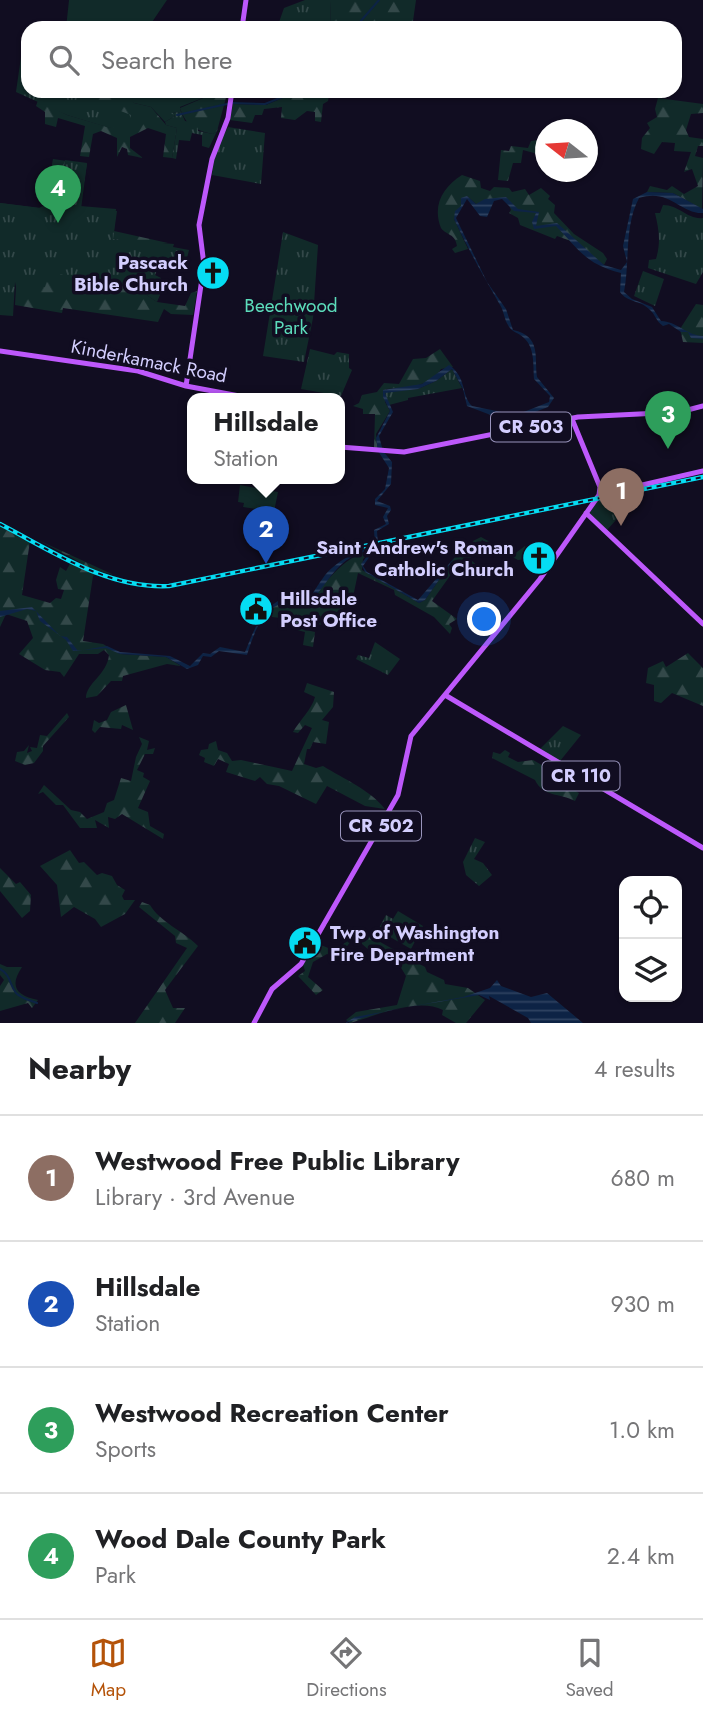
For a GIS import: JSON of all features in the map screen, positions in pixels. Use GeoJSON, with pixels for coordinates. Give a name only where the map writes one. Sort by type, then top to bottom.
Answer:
{"type":"FeatureCollection","features":[{"type":"Feature","properties":{"kind":"main road"},"geometry":{"type":"LineString","coordinates":[[243,21],[246,0]]}},
{"type":"Feature","properties":{"kind":"main road"},"geometry":{"type":"LineString","coordinates":[[186,386],[204,262],[199,225],[212,159],[228,118],[231,98]]}},
{"type":"Feature","properties":{"kind":"main road","name":"Kinderkamack Road"},"geometry":{"type":"LineString","coordinates":[[0,351],[138,371],[186,386],[223,393]]}},
{"type":"Feature","properties":{"kind":"main road","name":"CR 503"},"geometry":{"type":"LineString","coordinates":[[345,448],[382,453],[410,451],[572,419],[680,412],[703,406]]}},
{"type":"Feature","properties":{"kind":"main road"},"geometry":{"type":"LineString","coordinates":[[572,419],[600,487],[599,495],[703,471]]}},
{"type":"Feature","properties":{"kind":"main road"},"geometry":{"type":"LineString","coordinates":[[648,477],[655,484]]}},
{"type":"Feature","properties":{"kind":"main road","name":"CR 502"},"geometry":{"type":"LineString","coordinates":[[254,1023],[272,989],[301,965],[400,792],[408,741],[538,582],[599,495]]}},
{"type":"Feature","properties":{"kind":"main road"},"geometry":{"type":"LineString","coordinates":[[587,497],[592,505]]}},
{"type":"Feature","properties":{"kind":"main road"},"geometry":{"type":"LineString","coordinates":[[586,513],[703,624]]}},
{"type":"Feature","properties":{"kind":"main road","name":"CR 110"},"geometry":{"type":"LineString","coordinates":[[445,695],[703,848]]}},
{"type":"Feature","properties":{"kind":"green space"},"geometry":{"type":"Polygon","coordinates":[[[69,0],[167,0],[153,21],[67,21],[69,0]]]}},
{"type":"Feature","properties":{"kind":"green space"},"geometry":{"type":"Polygon","coordinates":[[[305,0],[331,0],[330,21],[279,21],[284,8],[305,0]]]}},
{"type":"Feature","properties":{"kind":"green space"},"geometry":{"type":"Polygon","coordinates":[[[331,0],[416,0],[413,21],[330,21],[331,0]]]}},
{"type":"Feature","properties":{"kind":"green space"},"geometry":{"type":"Polygon","coordinates":[[[21,57],[21,94],[16,92],[21,57]]]}},
{"type":"Feature","properties":{"kind":"green space"},"geometry":{"type":"Polygon","coordinates":[[[29,98],[87,98],[131,115],[129,123],[110,128],[67,115],[29,98]]]}},
{"type":"Feature","properties":{"kind":"green space"},"geometry":{"type":"Polygon","coordinates":[[[85,98],[129,98],[134,103],[151,107],[166,125],[177,128],[172,158],[163,157],[166,134],[148,128],[130,137],[130,148],[143,158],[128,155],[127,149],[122,147],[117,157],[117,138],[101,131],[93,134],[89,157],[80,156],[85,126],[58,118],[56,127],[45,124],[45,112],[36,106],[38,100],[67,115],[111,128],[85,98]]]}},
{"type":"Feature","properties":{"kind":"green space"},"geometry":{"type":"Polygon","coordinates":[[[126,98],[202,98],[180,107],[181,112],[172,113],[175,116],[165,122],[151,107],[134,103],[126,98]]]}},
{"type":"Feature","properties":{"kind":"green space"},"geometry":{"type":"Polygon","coordinates":[[[203,98],[226,98],[217,131],[213,134],[192,126],[180,108],[203,98]]]}},
{"type":"Feature","properties":{"kind":"green space"},"geometry":{"type":"Polygon","coordinates":[[[282,98],[328,98],[323,104],[321,122],[315,121],[315,112],[307,111],[295,120],[281,118],[282,107],[264,109],[262,115],[255,115],[252,123],[230,120],[233,104],[266,105],[282,98]]]}},
{"type":"Feature","properties":{"kind":"green space"},"geometry":{"type":"Polygon","coordinates":[[[658,98],[703,104],[703,113],[691,114],[686,130],[689,137],[703,139],[703,146],[698,146],[695,156],[703,158],[702,209],[673,193],[647,192],[650,186],[667,190],[672,186],[684,194],[698,186],[692,169],[684,172],[691,152],[674,151],[675,143],[662,142],[654,154],[641,149],[642,138],[650,128],[647,123],[657,117],[655,109],[658,98]]]}},
{"type":"Feature","properties":{"kind":"green space"},"geometry":{"type":"Polygon","coordinates":[[[181,112],[185,121],[197,123],[198,131],[213,134],[217,131],[209,148],[202,146],[202,135],[192,133],[190,141],[179,140],[176,159],[172,158],[177,128],[166,125],[165,122],[175,116],[171,113],[181,112]]]}},
{"type":"Feature","properties":{"kind":"green space"},"geometry":{"type":"Polygon","coordinates":[[[228,127],[265,133],[261,184],[212,175],[215,153],[228,127]]]}},
{"type":"Feature","properties":{"kind":"green space"},"geometry":{"type":"Polygon","coordinates":[[[535,140],[535,153],[523,150],[521,163],[513,163],[508,181],[498,180],[501,150],[509,151],[511,146],[528,148],[531,141],[535,140]]]}},
{"type":"Feature","properties":{"kind":"green space"},"geometry":{"type":"Polygon","coordinates":[[[53,159],[87,164],[80,206],[116,209],[114,231],[168,243],[148,244],[112,239],[108,283],[139,290],[157,302],[185,306],[191,293],[197,291],[193,315],[171,314],[164,309],[158,322],[63,308],[62,313],[15,305],[16,287],[0,203],[39,208],[43,206],[47,195],[57,201],[61,197],[61,182],[49,180],[53,159]]]}},
{"type":"Feature","properties":{"kind":"green space"},"geometry":{"type":"Polygon","coordinates":[[[65,160],[87,163],[81,209],[117,211],[113,239],[174,244],[173,247],[189,250],[185,266],[170,261],[166,270],[158,268],[155,275],[161,278],[158,288],[162,290],[157,302],[139,290],[107,282],[106,287],[49,271],[45,287],[15,282],[13,316],[0,315],[0,203],[57,210],[65,160]]]}},
{"type":"Feature","properties":{"kind":"green space"},"geometry":{"type":"Polygon","coordinates":[[[462,175],[480,181],[481,188],[490,191],[494,187],[509,188],[512,192],[525,189],[529,195],[541,188],[555,205],[554,213],[574,234],[603,253],[607,259],[604,265],[576,243],[557,236],[555,239],[520,225],[518,218],[509,213],[511,210],[506,197],[476,204],[467,196],[454,219],[468,249],[455,253],[452,249],[457,246],[456,242],[441,228],[438,212],[441,197],[449,185],[462,175]]]}},
{"type":"Feature","properties":{"kind":"green space"},"geometry":{"type":"Polygon","coordinates":[[[663,205],[674,207],[693,217],[703,218],[703,272],[696,284],[648,268],[649,260],[656,259],[659,247],[655,213],[660,213],[663,205]]]}},
{"type":"Feature","properties":{"kind":"green space","name":"Beechwood Park"},"geometry":{"type":"Polygon","coordinates":[[[283,232],[318,245],[313,318],[304,362],[263,356],[283,232]]]}},
{"type":"Feature","properties":{"kind":"green space"},"geometry":{"type":"Polygon","coordinates":[[[643,271],[664,279],[655,306],[634,296],[643,271]]]}},
{"type":"Feature","properties":{"kind":"green space"},"geometry":{"type":"Polygon","coordinates":[[[696,304],[703,305],[703,343],[683,342],[680,329],[696,304]]]}},
{"type":"Feature","properties":{"kind":"green space"},"geometry":{"type":"Polygon","coordinates":[[[310,349],[334,355],[337,352],[349,354],[349,368],[352,370],[342,393],[301,389],[310,349]]]}},
{"type":"Feature","properties":{"kind":"green space"},"geometry":{"type":"Polygon","coordinates":[[[440,349],[453,367],[441,369],[431,380],[424,383],[386,389],[385,402],[390,411],[376,434],[378,451],[374,448],[375,414],[363,414],[363,409],[353,406],[359,403],[362,395],[377,392],[384,383],[399,384],[413,359],[426,358],[440,349]]]}},
{"type":"Feature","properties":{"kind":"green space"},"geometry":{"type":"Polygon","coordinates":[[[452,369],[462,388],[408,398],[389,405],[386,391],[418,389],[436,381],[452,369]]]}},
{"type":"Feature","properties":{"kind":"green space"},"geometry":{"type":"Polygon","coordinates":[[[240,485],[278,492],[274,512],[243,507],[244,503],[238,502],[240,485]]]}},
{"type":"Feature","properties":{"kind":"green space"},"geometry":{"type":"Polygon","coordinates":[[[642,491],[607,530],[590,513],[599,499],[642,491]]]}},
{"type":"Feature","properties":{"kind":"green space"},"geometry":{"type":"Polygon","coordinates":[[[0,526],[30,541],[22,595],[50,603],[56,598],[61,599],[64,590],[58,589],[56,580],[60,567],[66,571],[71,562],[81,566],[81,563],[38,540],[114,575],[99,571],[93,576],[83,641],[103,644],[120,654],[166,657],[181,666],[167,664],[123,676],[122,681],[111,681],[97,696],[86,698],[89,688],[105,668],[109,655],[104,650],[98,654],[79,654],[64,677],[60,672],[45,670],[19,654],[33,638],[27,621],[6,614],[0,627],[0,526]]]}},
{"type":"Feature","properties":{"kind":"green space"},"geometry":{"type":"Polygon","coordinates":[[[481,537],[513,555],[525,546],[527,550],[533,550],[525,559],[518,560],[482,540],[470,559],[482,570],[477,577],[455,563],[450,571],[452,573],[432,601],[457,619],[449,624],[452,628],[450,634],[434,617],[395,595],[394,590],[358,573],[353,597],[345,596],[342,615],[349,616],[347,624],[338,628],[307,622],[306,630],[315,632],[313,647],[303,645],[305,632],[293,629],[295,620],[265,616],[278,603],[302,606],[342,566],[373,550],[363,559],[362,570],[419,603],[425,600],[455,557],[469,555],[473,541],[481,537]]]}},
{"type":"Feature","properties":{"kind":"green space"},"geometry":{"type":"Polygon","coordinates":[[[375,642],[400,659],[388,675],[356,659],[358,655],[369,658],[375,642]]]}},
{"type":"Feature","properties":{"kind":"green space"},"geometry":{"type":"Polygon","coordinates":[[[688,653],[703,668],[703,706],[672,693],[661,703],[654,701],[654,685],[646,683],[648,668],[663,661],[666,667],[688,653]]]}},
{"type":"Feature","properties":{"kind":"green space"},"geometry":{"type":"Polygon","coordinates":[[[307,683],[334,692],[333,707],[322,720],[329,722],[326,744],[313,742],[310,749],[307,749],[304,764],[316,768],[323,766],[364,790],[385,809],[365,806],[327,786],[316,804],[279,786],[267,784],[260,777],[255,781],[226,772],[229,764],[218,759],[214,766],[204,762],[205,758],[199,755],[201,750],[208,749],[209,744],[216,741],[218,750],[227,753],[232,761],[241,760],[292,771],[312,728],[305,725],[298,733],[293,732],[315,697],[304,692],[307,683]]]}},
{"type":"Feature","properties":{"kind":"green space"},"geometry":{"type":"Polygon","coordinates":[[[126,705],[133,730],[122,725],[121,729],[100,727],[95,733],[92,730],[94,720],[99,723],[107,720],[111,712],[126,705]]]}},
{"type":"Feature","properties":{"kind":"green space"},"geometry":{"type":"Polygon","coordinates":[[[67,713],[69,717],[43,746],[43,751],[34,763],[25,765],[15,761],[17,752],[24,751],[29,745],[27,753],[32,751],[30,747],[37,748],[40,735],[47,736],[67,713]]]}},
{"type":"Feature","properties":{"kind":"green space"},"geometry":{"type":"Polygon","coordinates":[[[563,726],[581,735],[560,761],[540,749],[563,726]]]}},
{"type":"Feature","properties":{"kind":"green space"},"geometry":{"type":"Polygon","coordinates":[[[139,737],[149,741],[147,750],[155,748],[153,754],[145,754],[137,770],[144,773],[143,777],[150,781],[138,808],[148,812],[150,826],[164,834],[163,839],[122,814],[115,819],[108,817],[109,828],[95,820],[97,828],[80,828],[63,805],[56,805],[43,792],[38,794],[44,785],[71,810],[80,812],[87,819],[104,812],[107,803],[114,800],[121,778],[131,781],[142,744],[139,737]]]}},
{"type":"Feature","properties":{"kind":"green space"},"geometry":{"type":"Polygon","coordinates":[[[505,750],[510,753],[508,757],[518,762],[533,760],[554,772],[552,778],[579,793],[575,801],[547,792],[535,780],[492,758],[493,752],[500,754],[505,750]]]}},
{"type":"Feature","properties":{"kind":"green space"},"geometry":{"type":"Polygon","coordinates":[[[475,838],[485,842],[474,859],[483,863],[492,875],[479,886],[466,875],[463,862],[475,838]]]}},
{"type":"Feature","properties":{"kind":"green space"},"geometry":{"type":"Polygon","coordinates":[[[70,850],[79,863],[84,862],[97,875],[102,873],[112,876],[117,885],[125,890],[122,896],[124,900],[135,900],[125,914],[101,927],[95,919],[74,907],[61,917],[57,885],[40,866],[70,850]]]}},
{"type":"Feature","properties":{"kind":"green space"},"geometry":{"type":"Polygon","coordinates":[[[0,868],[16,884],[20,882],[31,895],[30,911],[22,918],[0,891],[0,868]]]}},
{"type":"Feature","properties":{"kind":"green space"},"geometry":{"type":"Polygon","coordinates":[[[142,902],[150,905],[159,916],[198,946],[165,990],[173,1008],[185,1008],[175,1023],[135,1023],[187,948],[176,943],[175,936],[139,907],[142,902]]]}},
{"type":"Feature","properties":{"kind":"green space"},"geometry":{"type":"Polygon","coordinates":[[[398,911],[423,926],[411,949],[378,930],[386,915],[393,919],[398,911]]]}},
{"type":"Feature","properties":{"kind":"green space"},"geometry":{"type":"Polygon","coordinates":[[[355,928],[425,967],[427,972],[444,980],[445,984],[468,988],[485,1000],[466,1023],[456,1023],[442,1015],[443,1010],[421,1006],[396,1009],[350,1023],[346,1020],[356,1012],[397,1005],[406,976],[400,966],[377,957],[354,937],[338,958],[327,954],[313,962],[308,977],[323,990],[316,995],[298,976],[305,971],[303,964],[316,943],[338,952],[355,928]]]}},
{"type":"Feature","properties":{"kind":"green space"},"geometry":{"type":"Polygon","coordinates":[[[0,964],[22,967],[16,985],[24,996],[38,1000],[32,1008],[28,1003],[0,1011],[0,986],[4,980],[0,975],[0,964]]]}},
{"type":"Feature","properties":{"kind":"water"},"geometry":{"type":"Polygon","coordinates":[[[647,192],[673,193],[703,209],[703,213],[688,210],[659,196],[639,198],[629,232],[626,280],[624,292],[632,299],[652,307],[661,321],[703,336],[703,339],[691,338],[688,332],[681,332],[669,324],[663,326],[645,306],[623,296],[620,292],[621,273],[591,261],[556,226],[534,229],[532,222],[536,213],[514,211],[502,199],[494,201],[487,217],[480,216],[467,199],[456,218],[487,282],[454,219],[455,211],[461,206],[461,198],[467,196],[476,204],[485,199],[506,197],[518,209],[539,212],[536,226],[557,223],[604,265],[621,270],[627,262],[623,246],[633,199],[647,192]]]}},
{"type":"Feature","properties":{"kind":"water"},"geometry":{"type":"Polygon","coordinates":[[[487,282],[506,309],[513,330],[529,337],[533,342],[537,377],[554,398],[548,407],[517,419],[496,417],[467,406],[463,389],[452,369],[436,381],[418,389],[385,393],[393,412],[379,436],[383,451],[392,462],[391,484],[377,501],[390,506],[391,510],[387,516],[389,524],[377,531],[378,545],[363,566],[367,572],[418,600],[455,557],[425,600],[419,603],[365,572],[361,564],[371,551],[357,554],[337,569],[307,603],[298,607],[291,601],[282,603],[267,613],[253,637],[247,655],[219,651],[211,657],[203,656],[198,665],[187,669],[166,657],[120,654],[106,648],[84,650],[107,646],[120,652],[170,656],[190,666],[203,653],[210,654],[220,647],[245,652],[259,621],[276,602],[284,598],[302,604],[333,567],[354,554],[375,545],[374,530],[386,524],[383,517],[388,508],[375,505],[375,499],[385,489],[389,468],[378,451],[376,438],[390,411],[383,397],[383,390],[422,384],[449,365],[459,375],[472,406],[516,415],[549,402],[550,396],[534,379],[533,357],[528,342],[511,330],[487,282]]]}},
{"type":"Feature","properties":{"kind":"water"},"geometry":{"type":"Polygon","coordinates":[[[32,607],[36,611],[27,609],[0,617],[0,611],[32,607]]]}},
{"type":"Feature","properties":{"kind":"water"},"geometry":{"type":"Polygon","coordinates":[[[36,611],[59,635],[40,621],[36,611]]]}},
{"type":"Feature","properties":{"kind":"water"},"geometry":{"type":"Polygon","coordinates":[[[61,636],[67,637],[78,651],[73,651],[61,636]]]}},
{"type":"Feature","properties":{"kind":"water"},"geometry":{"type":"Polygon","coordinates":[[[497,980],[501,986],[531,997],[547,993],[583,1023],[531,1023],[528,1018],[489,996],[490,1000],[479,995],[406,1008],[463,997],[490,988],[497,980]]]}},
{"type":"Feature","properties":{"kind":"water"},"geometry":{"type":"Polygon","coordinates":[[[384,1012],[345,1023],[355,1017],[384,1012]]]}},
{"type":"Feature","properties":{"kind":"waterway"},"geometry":{"type":"LineString","coordinates":[[361,21],[379,0]]}},
{"type":"Feature","properties":{"kind":"waterway"},"geometry":{"type":"LineString","coordinates":[[233,103],[265,104],[280,98]]}},
{"type":"Feature","properties":{"kind":"waterway"},"geometry":{"type":"LineString","coordinates":[[177,115],[227,104]]}},
{"type":"Feature","properties":{"kind":"waterway"},"geometry":{"type":"LineString","coordinates":[[0,969],[6,974],[16,993],[37,1003]]}},
{"type":"Feature","properties":{"kind":"railway"},"geometry":{"type":"LineString","coordinates":[[0,524],[102,575],[146,585],[169,586],[703,477]]}},
{"type":"Feature","properties":{"kind":"place","name":"Wood Dale County Park"},"geometry":{"type":"Point","coordinates":[58,223]}},
{"type":"Feature","properties":{"kind":"place","name":"Pascack Bible Church"},"geometry":{"type":"Point","coordinates":[213,273]}},
{"type":"Feature","properties":{"kind":"place","name":"Westwood Recreation Center"},"geometry":{"type":"Point","coordinates":[668,449]}},
{"type":"Feature","properties":{"kind":"place","name":"Westwood Free Public Library"},"geometry":{"type":"Point","coordinates":[621,526]}},
{"type":"Feature","properties":{"kind":"place","name":"Saint Andrew's Roman Catholic Church"},"geometry":{"type":"Point","coordinates":[539,558]}},
{"type":"Feature","properties":{"kind":"place","name":"Hillsdale"},"geometry":{"type":"Point","coordinates":[266,564]}},
{"type":"Feature","properties":{"kind":"place","name":"Hillsdale Post Office"},"geometry":{"type":"Point","coordinates":[256,609]}},
{"type":"Feature","properties":{"kind":"place","name":"Twp of Washington Fire Department"},"geometry":{"type":"Point","coordinates":[305,943]}}]}
